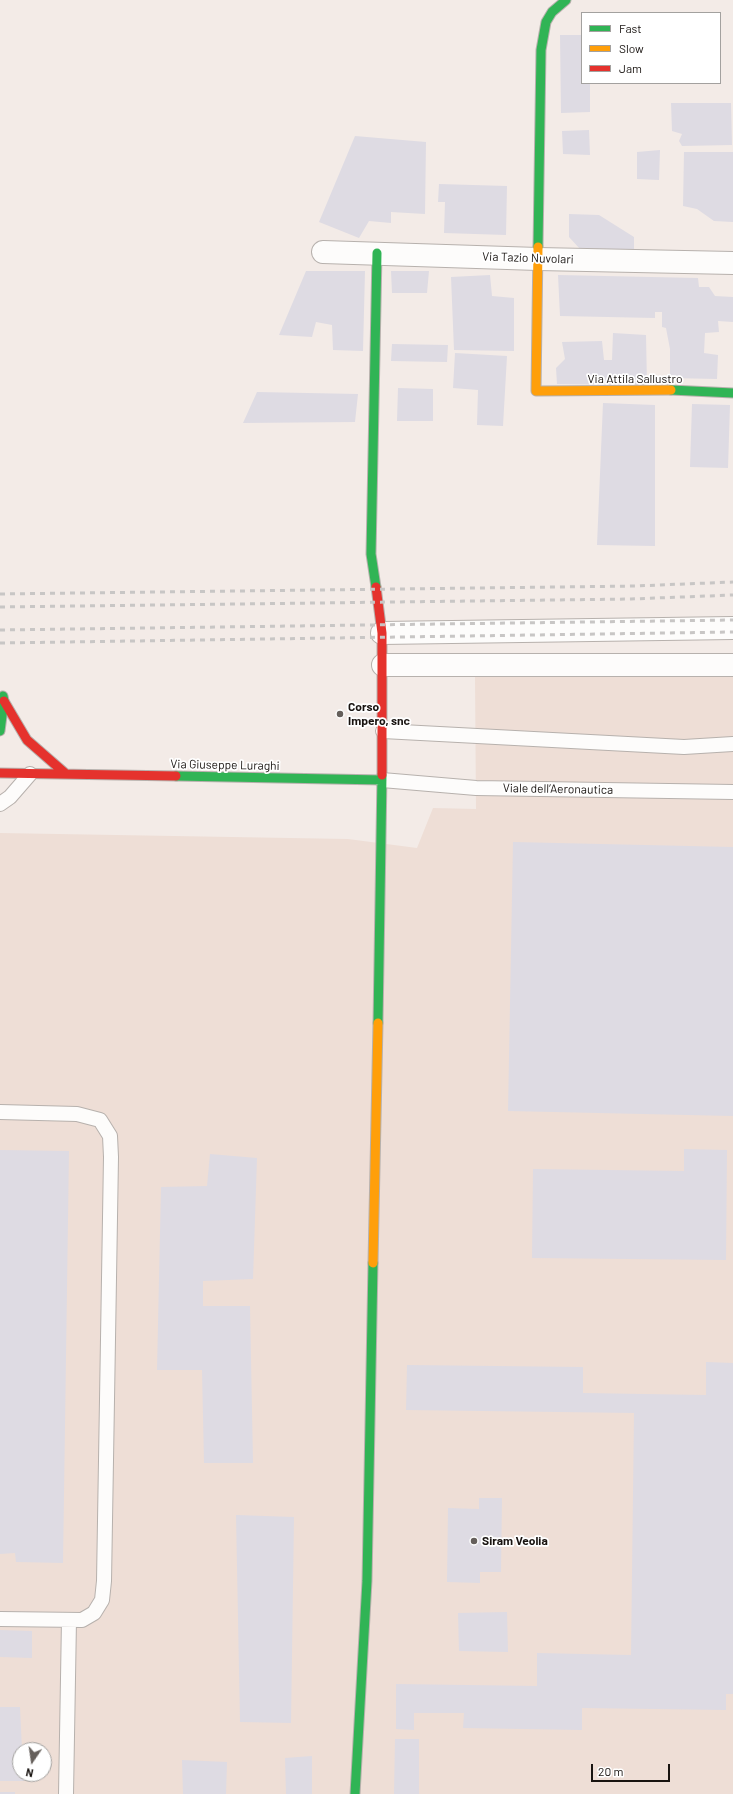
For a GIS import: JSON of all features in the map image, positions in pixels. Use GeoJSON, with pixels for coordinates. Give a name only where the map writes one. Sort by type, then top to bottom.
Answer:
{"type":"FeatureCollection","features":[{"type":"Feature","properties":{"kind":"street"},"geometry":{"type":"LineString","coordinates":[[538,259],[541,50],[543,36],[549,17],[552,12],[566,0]]}},
{"type":"Feature","properties":{"kind":"street","name":"Via Tazio Nuvolari"},"geometry":{"type":"LineString","coordinates":[[323,252],[538,259],[733,263]]}},
{"type":"Feature","properties":{"kind":"street"},"geometry":{"type":"LineString","coordinates":[[356,1794],[367,1581],[383,731],[382,633],[371,554],[377,253]]}},
{"type":"Feature","properties":{"kind":"street","name":"Via Attila Sallustro"},"geometry":{"type":"LineString","coordinates":[[538,259],[536,391],[667,390],[733,393]]}},
{"type":"Feature","properties":{"kind":"street"},"geometry":{"type":"LineString","coordinates":[[382,633],[733,628]]}},
{"type":"Feature","properties":{"kind":"street"},"geometry":{"type":"LineString","coordinates":[[383,665],[733,665]]}},
{"type":"Feature","properties":{"kind":"street"},"geometry":{"type":"LineString","coordinates":[[0,687],[4,701],[27,740],[66,774]]}},
{"type":"Feature","properties":{"kind":"street"},"geometry":{"type":"LineString","coordinates":[[0,731],[4,701]]}},
{"type":"Feature","properties":{"kind":"street","name":"Via Giuseppe Luraghi"},"geometry":{"type":"LineString","coordinates":[[0,773],[382,780]]}},
{"type":"Feature","properties":{"kind":"lane"},"geometry":{"type":"LineString","coordinates":[[383,731],[684,748],[733,744]]}},
{"type":"Feature","properties":{"kind":"lane"},"geometry":{"type":"LineString","coordinates":[[0,804],[10,797],[30,774]]}},
{"type":"Feature","properties":{"kind":"lane","name":"Viale dell’Aeronautica"},"geometry":{"type":"LineString","coordinates":[[382,780],[476,788],[733,792]]}},
{"type":"Feature","properties":{"kind":"lane"},"geometry":{"type":"LineString","coordinates":[[0,1112],[77,1114],[100,1120],[110,1136],[104,1581],[102,1600],[94,1613],[82,1620],[0,1619]]}},
{"type":"Feature","properties":{"kind":"lane"},"geometry":{"type":"LineString","coordinates":[[66,1794],[69,1620]]}},
{"type":"Feature","properties":{"kind":"shaded area"},"geometry":{"type":"Polygon","coordinates":[[[733,675],[733,1794],[0,1794],[0,833],[348,839],[417,848],[433,808],[476,809],[475,677],[733,675]]]}},
{"type":"Feature","properties":{"kind":"building"},"geometry":{"type":"Polygon","coordinates":[[[560,35],[581,35],[581,84],[590,84],[590,112],[561,113],[560,35]]]}},
{"type":"Feature","properties":{"kind":"building"},"geometry":{"type":"Polygon","coordinates":[[[671,103],[731,103],[732,145],[682,146],[679,141],[682,134],[672,131],[671,103]]]}},
{"type":"Feature","properties":{"kind":"building"},"geometry":{"type":"Polygon","coordinates":[[[589,130],[590,155],[563,154],[562,131],[589,130]]]}},
{"type":"Feature","properties":{"kind":"building"},"geometry":{"type":"Polygon","coordinates":[[[355,136],[426,142],[425,214],[391,212],[391,223],[369,221],[359,238],[319,222],[355,136]]]}},
{"type":"Feature","properties":{"kind":"building"},"geometry":{"type":"Polygon","coordinates":[[[660,150],[659,180],[637,179],[637,152],[660,150]]]}},
{"type":"Feature","properties":{"kind":"building"},"geometry":{"type":"Polygon","coordinates":[[[684,152],[733,152],[733,222],[714,221],[697,209],[683,206],[684,152]]]}},
{"type":"Feature","properties":{"kind":"building"},"geometry":{"type":"Polygon","coordinates":[[[439,184],[507,186],[506,235],[444,233],[445,202],[438,202],[439,184]]]}},
{"type":"Feature","properties":{"kind":"building"},"geometry":{"type":"Polygon","coordinates":[[[569,214],[599,215],[634,237],[634,251],[580,249],[569,237],[569,214]]]}},
{"type":"Feature","properties":{"kind":"building"},"geometry":{"type":"Polygon","coordinates":[[[306,271],[365,271],[363,351],[333,350],[332,325],[316,322],[312,337],[279,335],[306,271]]]}},
{"type":"Feature","properties":{"kind":"building"},"geometry":{"type":"Polygon","coordinates":[[[391,271],[429,271],[427,293],[392,293],[391,271]]]}},
{"type":"Feature","properties":{"kind":"building"},"geometry":{"type":"Polygon","coordinates":[[[490,275],[492,296],[514,298],[514,351],[454,350],[451,277],[490,275]]]}},
{"type":"Feature","properties":{"kind":"building"},"geometry":{"type":"Polygon","coordinates":[[[558,275],[698,278],[699,287],[709,287],[715,296],[733,297],[733,322],[718,321],[719,332],[705,333],[704,353],[718,355],[717,379],[670,378],[670,349],[666,328],[662,327],[662,312],[655,312],[655,318],[560,316],[558,275]]]}},
{"type":"Feature","properties":{"kind":"building"},"geometry":{"type":"Polygon","coordinates":[[[613,333],[646,335],[647,385],[557,384],[556,368],[565,359],[562,342],[602,341],[604,360],[612,360],[613,333]]]}},
{"type":"Feature","properties":{"kind":"building"},"geometry":{"type":"Polygon","coordinates":[[[392,344],[448,345],[447,362],[391,361],[392,344]]]}},
{"type":"Feature","properties":{"kind":"building"},"geometry":{"type":"Polygon","coordinates":[[[455,353],[507,356],[503,426],[477,425],[478,390],[453,388],[455,353]]]}},
{"type":"Feature","properties":{"kind":"building"},"geometry":{"type":"Polygon","coordinates":[[[398,388],[433,389],[433,421],[397,421],[398,388]]]}},
{"type":"Feature","properties":{"kind":"building"},"geometry":{"type":"Polygon","coordinates":[[[257,392],[358,394],[355,422],[243,423],[257,392]]]}},
{"type":"Feature","properties":{"kind":"building"},"geometry":{"type":"Polygon","coordinates":[[[603,403],[655,405],[655,546],[597,545],[603,403]]]}},
{"type":"Feature","properties":{"kind":"building"},"geometry":{"type":"Polygon","coordinates":[[[692,404],[730,405],[728,468],[690,467],[692,404]]]}},
{"type":"Feature","properties":{"kind":"building"},"geometry":{"type":"Polygon","coordinates":[[[513,842],[733,847],[733,1116],[508,1111],[513,842]]]}},
{"type":"Feature","properties":{"kind":"building"},"geometry":{"type":"Polygon","coordinates":[[[684,1149],[727,1150],[726,1260],[532,1258],[533,1169],[684,1171],[684,1149]]]}},
{"type":"Feature","properties":{"kind":"building"},"geometry":{"type":"Polygon","coordinates":[[[0,1150],[69,1151],[63,1563],[16,1562],[15,1553],[0,1554],[0,1150]]]}},
{"type":"Feature","properties":{"kind":"building"},"geometry":{"type":"Polygon","coordinates":[[[210,1154],[257,1158],[253,1279],[203,1281],[203,1306],[250,1306],[253,1463],[204,1463],[202,1370],[157,1370],[161,1187],[207,1186],[210,1154]]]}},
{"type":"Feature","properties":{"kind":"building"},"geometry":{"type":"Polygon","coordinates":[[[706,1362],[733,1363],[733,1694],[726,1694],[726,1710],[582,1708],[582,1730],[463,1728],[464,1713],[414,1713],[414,1730],[396,1729],[396,1684],[537,1686],[537,1653],[631,1655],[634,1413],[406,1410],[407,1365],[583,1367],[583,1393],[706,1395],[706,1362]]]}},
{"type":"Feature","properties":{"kind":"building","name":"Siram Veolia"},"geometry":{"type":"Polygon","coordinates":[[[479,1498],[502,1498],[501,1572],[480,1572],[480,1583],[447,1582],[448,1508],[479,1509],[479,1498]]]}},
{"type":"Feature","properties":{"kind":"building"},"geometry":{"type":"Polygon","coordinates":[[[236,1515],[294,1517],[291,1723],[240,1722],[236,1515]]]}},
{"type":"Feature","properties":{"kind":"building"},"geometry":{"type":"Polygon","coordinates":[[[507,1612],[508,1652],[459,1651],[458,1613],[507,1612]]]}},
{"type":"Feature","properties":{"kind":"building"},"geometry":{"type":"Polygon","coordinates":[[[0,1630],[32,1631],[32,1658],[0,1657],[0,1630]]]}},
{"type":"Feature","properties":{"kind":"building"},"geometry":{"type":"Polygon","coordinates":[[[0,1707],[20,1707],[22,1742],[12,1742],[12,1781],[0,1781],[0,1707]]]}},
{"type":"Feature","properties":{"kind":"building"},"geometry":{"type":"Polygon","coordinates":[[[395,1739],[419,1739],[419,1794],[394,1794],[395,1739]]]}},
{"type":"Feature","properties":{"kind":"building"},"geometry":{"type":"Polygon","coordinates":[[[312,1756],[312,1794],[286,1794],[285,1758],[312,1756]]]}},
{"type":"Feature","properties":{"kind":"building"},"geometry":{"type":"Polygon","coordinates":[[[182,1760],[227,1762],[226,1794],[183,1794],[182,1760]]]}},
{"type":"Feature","properties":{"kind":"building"},"geometry":{"type":"Polygon","coordinates":[[[0,1792],[15,1792],[15,1794],[0,1794],[0,1792]]]}},
{"type":"Feature","properties":{"kind":"railway"},"geometry":{"type":"LineString","coordinates":[[0,594],[635,586],[733,582]]}},
{"type":"Feature","properties":{"kind":"railway"},"geometry":{"type":"LineString","coordinates":[[0,607],[631,599],[733,595]]}},
{"type":"Feature","properties":{"kind":"railway"},"geometry":{"type":"LineString","coordinates":[[0,630],[733,620]]}},
{"type":"Feature","properties":{"kind":"railway"},"geometry":{"type":"LineString","coordinates":[[0,643],[733,632]]}},
{"type":"Feature","properties":{"kind":"traffic: fast"},"geometry":{"type":"LineString","coordinates":[[538,247],[541,50],[546,22],[552,12],[566,0]]}},
{"type":"Feature","properties":{"kind":"traffic: fast"},"geometry":{"type":"LineString","coordinates":[[376,587],[371,554],[377,253]]}},
{"type":"Feature","properties":{"kind":"traffic: fast"},"geometry":{"type":"LineString","coordinates":[[671,390],[733,393]]}},
{"type":"Feature","properties":{"kind":"traffic: fast"},"geometry":{"type":"LineString","coordinates":[[0,731],[4,701],[3,696]]}},
{"type":"Feature","properties":{"kind":"traffic: fast"},"geometry":{"type":"LineString","coordinates":[[378,1023],[382,775]]}},
{"type":"Feature","properties":{"kind":"traffic: fast"},"geometry":{"type":"LineString","coordinates":[[176,776],[382,780]]}},
{"type":"Feature","properties":{"kind":"traffic: fast"},"geometry":{"type":"LineString","coordinates":[[355,1794],[367,1581],[373,1263]]}},
{"type":"Feature","properties":{"kind":"traffic: slow"},"geometry":{"type":"LineString","coordinates":[[538,247],[536,391],[671,390]]}},
{"type":"Feature","properties":{"kind":"traffic: slow"},"geometry":{"type":"LineString","coordinates":[[373,1263],[378,1023]]}},
{"type":"Feature","properties":{"kind":"traffic: jam"},"geometry":{"type":"LineString","coordinates":[[376,587],[382,633],[382,775]]}},
{"type":"Feature","properties":{"kind":"traffic: jam"},"geometry":{"type":"LineString","coordinates":[[4,701],[27,740],[66,774]]}},
{"type":"Feature","properties":{"kind":"traffic: jam"},"geometry":{"type":"LineString","coordinates":[[0,773],[176,776]]}},
{"type":"Feature","properties":{"kind":"place","name":"Corso Impero, snc"},"geometry":{"type":"Point","coordinates":[340,714]}},
{"type":"Feature","properties":{"kind":"place","name":"Siram Veolia"},"geometry":{"type":"Point","coordinates":[474,1541]}}]}
